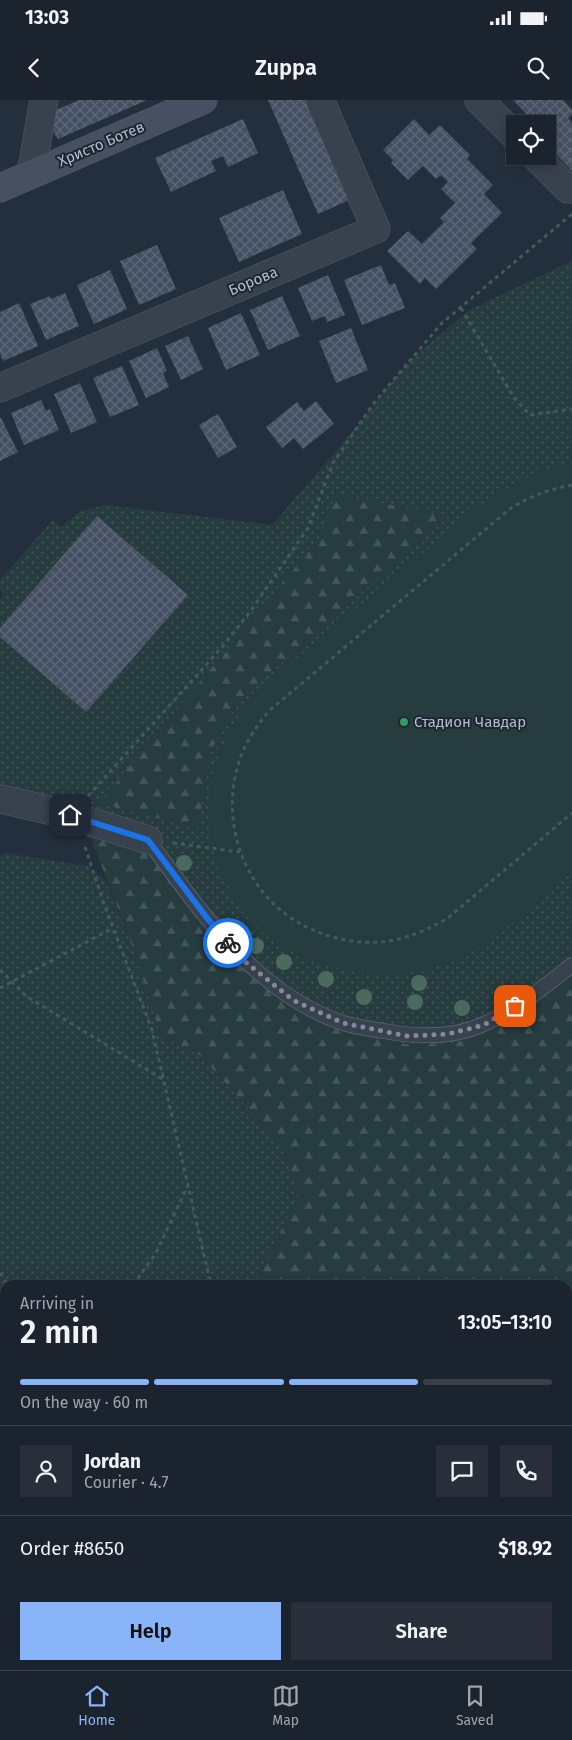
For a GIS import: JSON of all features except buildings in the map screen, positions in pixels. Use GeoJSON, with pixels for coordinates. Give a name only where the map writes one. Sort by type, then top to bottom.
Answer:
{"type":"FeatureCollection","features":[{"type":"Feature","properties":{"kind":"main road","name":"Христо Ботев"},"geometry":{"type":"LineString","coordinates":[[0,188],[203,100]]}},
{"type":"Feature","properties":{"kind":"street"},"geometry":{"type":"LineString","coordinates":[[31,174],[44,100]]}},
{"type":"Feature","properties":{"kind":"street","name":"Борова"},"geometry":{"type":"LineString","coordinates":[[0,388],[376,229],[320,100]]}},
{"type":"Feature","properties":{"kind":"street"},"geometry":{"type":"LineString","coordinates":[[479,100],[506,127]]}},
{"type":"Feature","properties":{"kind":"street"},"geometry":{"type":"LineString","coordinates":[[544,165],[568,189],[572,189]]}},
{"type":"Feature","properties":{"kind":"street"},"geometry":{"type":"LineString","coordinates":[[0,799],[70,815],[148,840]]}},
{"type":"Feature","properties":{"kind":"lane"},"geometry":{"type":"LineString","coordinates":[[148,840],[207,918],[243,960],[293,1000],[343,1023],[407,1036],[448,1034],[484,1025],[531,997],[572,965]]}},
{"type":"Feature","properties":{"kind":"path"},"geometry":{"type":"LineString","coordinates":[[210,1280],[152,1030],[113,928],[86,849],[70,815],[224,645],[252,609],[308,528],[332,463],[373,404],[442,323],[572,214]]}},
{"type":"Feature","properties":{"kind":"path"},"geometry":{"type":"LineString","coordinates":[[461,308],[514,398],[530,415],[572,409]]}},
{"type":"Feature","properties":{"kind":"path"},"geometry":{"type":"LineString","coordinates":[[572,485],[550,489],[530,497],[511,508],[270,710],[256,726],[246,744],[233,784],[231,805],[233,826],[240,852],[256,884],[269,900],[285,915],[324,935],[344,941],[366,943],[388,941],[416,934],[448,918],[572,813]]}},
{"type":"Feature","properties":{"kind":"path"},"geometry":{"type":"LineString","coordinates":[[148,840],[240,852]]}},
{"type":"Feature","properties":{"kind":"path"},"geometry":{"type":"LineString","coordinates":[[0,988],[13,983],[113,928]]}},
{"type":"Feature","properties":{"kind":"path"},"geometry":{"type":"LineString","coordinates":[[0,970],[26,996],[164,1080]]}},
{"type":"Feature","properties":{"kind":"path"},"geometry":{"type":"LineString","coordinates":[[137,1280],[156,1253],[188,1185]]}},
{"type":"Feature","properties":{"kind":"green space"},"geometry":{"type":"Polygon","coordinates":[[[572,261],[572,973],[534,1003],[489,1033],[449,1044],[404,1044],[342,1031],[289,1005],[238,964],[199,922],[97,831],[91,838],[0,809],[0,599],[4,594],[0,589],[0,580],[53,520],[61,527],[81,511],[106,505],[272,525],[338,449],[409,361],[469,310],[572,261]]]}},
{"type":"Feature","properties":{"kind":"green space","name":"Стадион Чавдар"},"geometry":{"type":"Polygon","coordinates":[[[572,463],[572,871],[495,938],[459,959],[425,970],[386,975],[350,971],[316,963],[278,945],[251,922],[229,890],[212,848],[209,807],[214,768],[227,736],[244,708],[268,683],[478,507],[538,472],[572,463]]]}},
{"type":"Feature","properties":{"kind":"green space"},"geometry":{"type":"Polygon","coordinates":[[[336,494],[449,516],[241,698],[211,750],[198,828],[99,803],[319,539],[336,494]]]}},
{"type":"Feature","properties":{"kind":"green space"},"geometry":{"type":"Polygon","coordinates":[[[97,831],[140,843],[199,922],[238,965],[289,1005],[342,1030],[404,1044],[449,1044],[489,1033],[534,1003],[572,973],[572,1280],[256,1280],[299,1195],[281,1144],[201,1056],[161,1036],[133,948],[91,838],[97,831]]]}},
{"type":"Feature","properties":{"kind":"green space"},"geometry":{"type":"Polygon","coordinates":[[[5,853],[88,866],[106,881],[133,948],[161,1036],[201,1056],[281,1144],[299,1195],[256,1280],[0,1280],[0,856],[5,853]]]}},
{"type":"Feature","properties":{"kind":"way so far"},"geometry":{"type":"LineString","coordinates":[[228,943],[243,960],[293,1000],[343,1023],[407,1036],[448,1034],[484,1025],[515,1006]]}},
{"type":"Feature","properties":{"kind":"place","name":"Стадион Чавдар"},"geometry":{"type":"Point","coordinates":[404,722]}},
{"type":"Feature","properties":{"kind":"route"},"geometry":{"type":"LineString","coordinates":[[70,815],[148,840],[228,943]]}}]}
